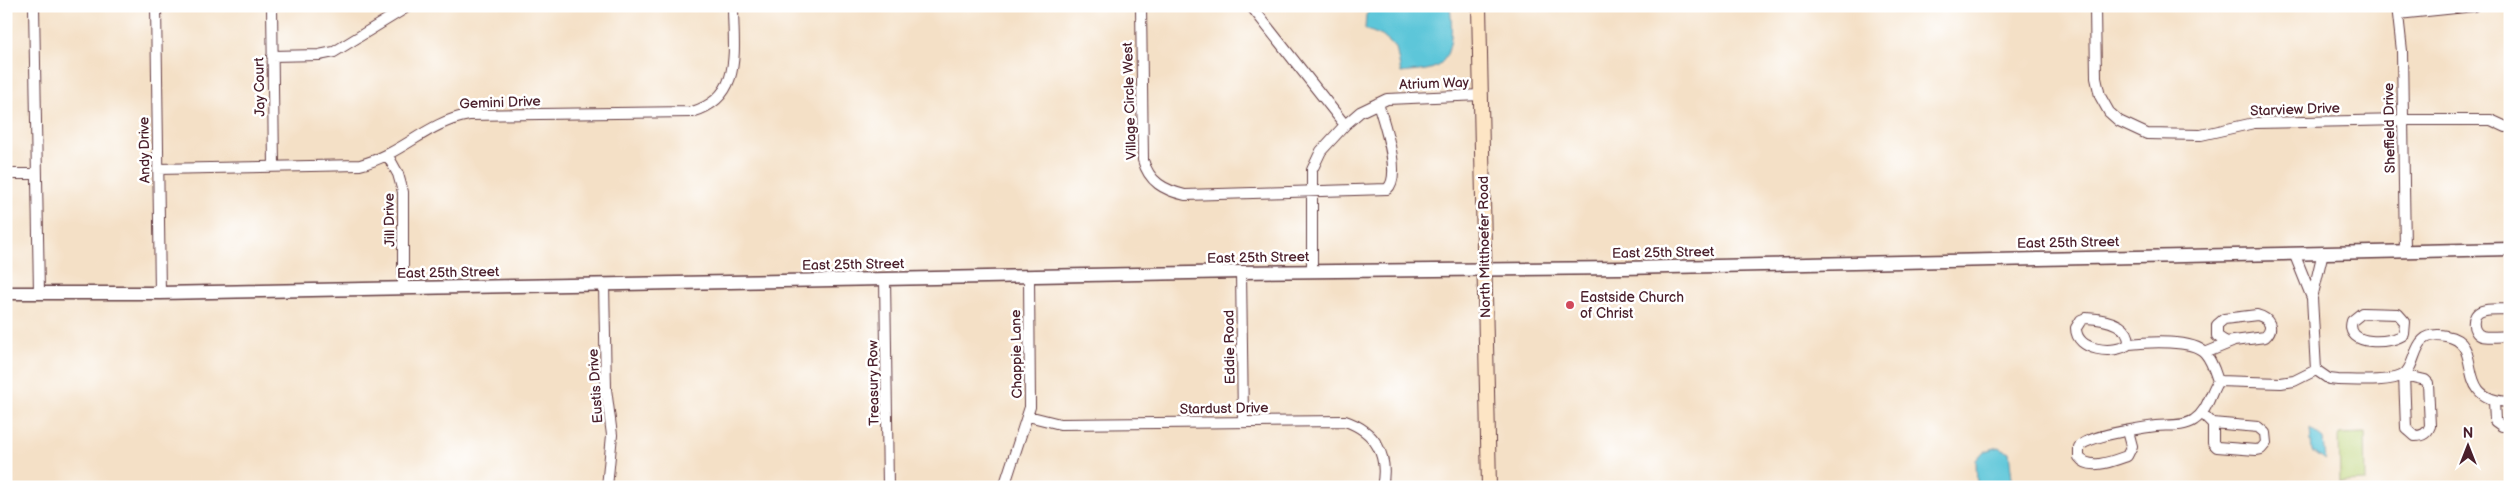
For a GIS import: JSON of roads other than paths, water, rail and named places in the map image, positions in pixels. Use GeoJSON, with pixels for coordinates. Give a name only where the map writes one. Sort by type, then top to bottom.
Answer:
{"type":"FeatureCollection","features":[{"type":"Feature","properties":{"kind":"main road","name":"North Mitthoefer Road"},"geometry":{"type":"LineString","coordinates":[[1479,6],[1489,487]]}},
{"type":"Feature","properties":{"kind":"street"},"geometry":{"type":"LineString","coordinates":[[34,6],[39,293]]}},
{"type":"Feature","properties":{"kind":"street","name":"Andy Drive"},"geometry":{"type":"LineString","coordinates":[[156,6],[160,293]]}},
{"type":"Feature","properties":{"kind":"street","name":"Jay Court"},"geometry":{"type":"LineString","coordinates":[[272,6],[274,167]]}},
{"type":"Feature","properties":{"kind":"street"},"geometry":{"type":"LineString","coordinates":[[272,56],[319,55],[334,52],[409,6]]}},
{"type":"Feature","properties":{"kind":"street","name":"Gemini Drive"},"geometry":{"type":"LineString","coordinates":[[158,169],[360,165],[388,156],[446,120],[469,115],[680,113],[704,108],[721,95],[732,76],[733,6]]}},
{"type":"Feature","properties":{"kind":"street","name":"Village Circle West"},"geometry":{"type":"LineString","coordinates":[[1141,6],[1143,156],[1148,172],[1155,182],[1169,191],[1185,194],[1383,191],[1390,187],[1393,180],[1392,153],[1378,103]]}},
{"type":"Feature","properties":{"kind":"street"},"geometry":{"type":"LineString","coordinates":[[1251,6],[1345,125]]}},
{"type":"Feature","properties":{"kind":"street","name":"Starview Drive"},"geometry":{"type":"LineString","coordinates":[[2095,6],[2098,87],[2109,112],[2130,128],[2151,135],[2202,135],[2254,123],[2491,120],[2506,127]]}},
{"type":"Feature","properties":{"kind":"street"},"geometry":{"type":"LineString","coordinates":[[2397,10],[2475,6]]}},
{"type":"Feature","properties":{"kind":"street","name":"Sheffield Drive"},"geometry":{"type":"LineString","coordinates":[[2397,10],[2402,51],[2405,250]]}},
{"type":"Feature","properties":{"kind":"street","name":"Atrium Way"},"geometry":{"type":"LineString","coordinates":[[1312,271],[1312,173],[1316,159],[1323,148],[1345,125],[1360,112],[1378,103],[1402,97],[1481,95]]}},
{"type":"Feature","properties":{"kind":"street","name":"Jill Drive"},"geometry":{"type":"LineString","coordinates":[[388,156],[398,174],[403,192],[403,288]]}},
{"type":"Feature","properties":{"kind":"street"},"geometry":{"type":"LineString","coordinates":[[6,174],[38,174]]}},
{"type":"Feature","properties":{"kind":"street","name":"East 25th Street"},"geometry":{"type":"LineString","coordinates":[[6,293],[160,293],[2510,249]]}},
{"type":"Feature","properties":{"kind":"street"},"geometry":{"type":"LineString","coordinates":[[2316,370],[2312,298],[2323,252]]}},
{"type":"Feature","properties":{"kind":"street"},"geometry":{"type":"LineString","coordinates":[[2294,253],[2312,298]]}},
{"type":"Feature","properties":{"kind":"street","name":"Eddie Road"},"geometry":{"type":"LineString","coordinates":[[1241,272],[1243,421]]}},
{"type":"Feature","properties":{"kind":"street","name":"Chappie Lane"},"geometry":{"type":"LineString","coordinates":[[1004,487],[1028,416],[1031,401],[1029,276]]}},
{"type":"Feature","properties":{"kind":"street","name":"Treasury Row"},"geometry":{"type":"LineString","coordinates":[[886,279],[888,487]]}},
{"type":"Feature","properties":{"kind":"street","name":"Eustis Drive"},"geometry":{"type":"LineString","coordinates":[[604,284],[606,389],[612,435],[607,487]]}},
{"type":"Feature","properties":{"kind":"street"},"geometry":{"type":"LineString","coordinates":[[2510,309],[2481,311],[2474,318],[2473,325],[2476,331],[2483,336],[2510,336]]}},
{"type":"Feature","properties":{"kind":"street"},"geometry":{"type":"LineString","coordinates":[[2404,334],[2395,339],[2361,340],[2354,336],[2351,325],[2355,317],[2362,313],[2392,312],[2398,314],[2404,320],[2404,334],[2418,346]]}},
{"type":"Feature","properties":{"kind":"street"},"geometry":{"type":"LineString","coordinates":[[2205,353],[2234,342],[2265,337],[2270,331],[2268,321],[2265,317],[2257,315],[2220,321],[2216,328],[2219,338],[2226,342],[2234,342]]}},
{"type":"Feature","properties":{"kind":"street"},"geometry":{"type":"LineString","coordinates":[[2129,344],[2128,333],[2120,326],[2086,318],[2077,326],[2078,337],[2084,344],[2108,350],[2123,349],[2129,344],[2183,344],[2196,346],[2205,353],[2218,381]]}},
{"type":"Feature","properties":{"kind":"street"},"geometry":{"type":"LineString","coordinates":[[2462,344],[2476,331]]}},
{"type":"Feature","properties":{"kind":"street"},"geometry":{"type":"LineString","coordinates":[[2316,370],[2329,379],[2394,379],[2404,375],[2409,369],[2418,346],[2428,338],[2435,335],[2452,337],[2462,344],[2468,355],[2476,388],[2486,397],[2510,402]]}},
{"type":"Feature","properties":{"kind":"street"},"geometry":{"type":"LineString","coordinates":[[2218,381],[2281,383],[2294,381],[2316,370]]}},
{"type":"Feature","properties":{"kind":"street"},"geometry":{"type":"LineString","coordinates":[[2404,375],[2425,380],[2428,383],[2430,426],[2427,432],[2421,436],[2415,436],[2406,428],[2404,375]]}},
{"type":"Feature","properties":{"kind":"street"},"geometry":{"type":"LineString","coordinates":[[2128,431],[2132,446],[2127,456],[2092,465],[2084,463],[2079,457],[2079,449],[2084,442],[2128,431],[2188,423],[2202,413],[2218,381]]}},
{"type":"Feature","properties":{"kind":"street"},"geometry":{"type":"LineString","coordinates":[[2494,400],[2495,421],[2502,426],[2510,426]]}},
{"type":"Feature","properties":{"kind":"street"},"geometry":{"type":"LineString","coordinates":[[2202,413],[2213,423],[2258,427],[2265,433],[2266,443],[2261,449],[2256,450],[2217,447],[2213,443],[2213,423]]}},
{"type":"Feature","properties":{"kind":"street","name":"Stardust Drive"},"geometry":{"type":"LineString","coordinates":[[1028,416],[1060,424],[1336,420],[1357,425],[1367,432],[1378,445],[1384,461],[1383,482]]}},
{"type":"Feature","properties":{"kind":"water"},"geometry":{"type":"Polygon","coordinates":[[[1373,6],[1450,6],[1451,37],[1445,59],[1436,67],[1422,71],[1401,73],[1396,48],[1382,36],[1365,29],[1366,15],[1373,6]]]}},
{"type":"Feature","properties":{"kind":"water"},"geometry":{"type":"Polygon","coordinates":[[[2310,429],[2323,439],[2325,460],[2312,451],[2310,429]]]}},
{"type":"Feature","properties":{"kind":"water"},"geometry":{"type":"Polygon","coordinates":[[[1999,447],[2009,452],[2013,487],[1977,487],[1976,460],[1984,451],[1999,447]]]}},
{"type":"Feature","properties":{"kind":"place","name":"Eastside Church of Christ"},"geometry":{"type":"Point","coordinates":[1570,305]}}]}
